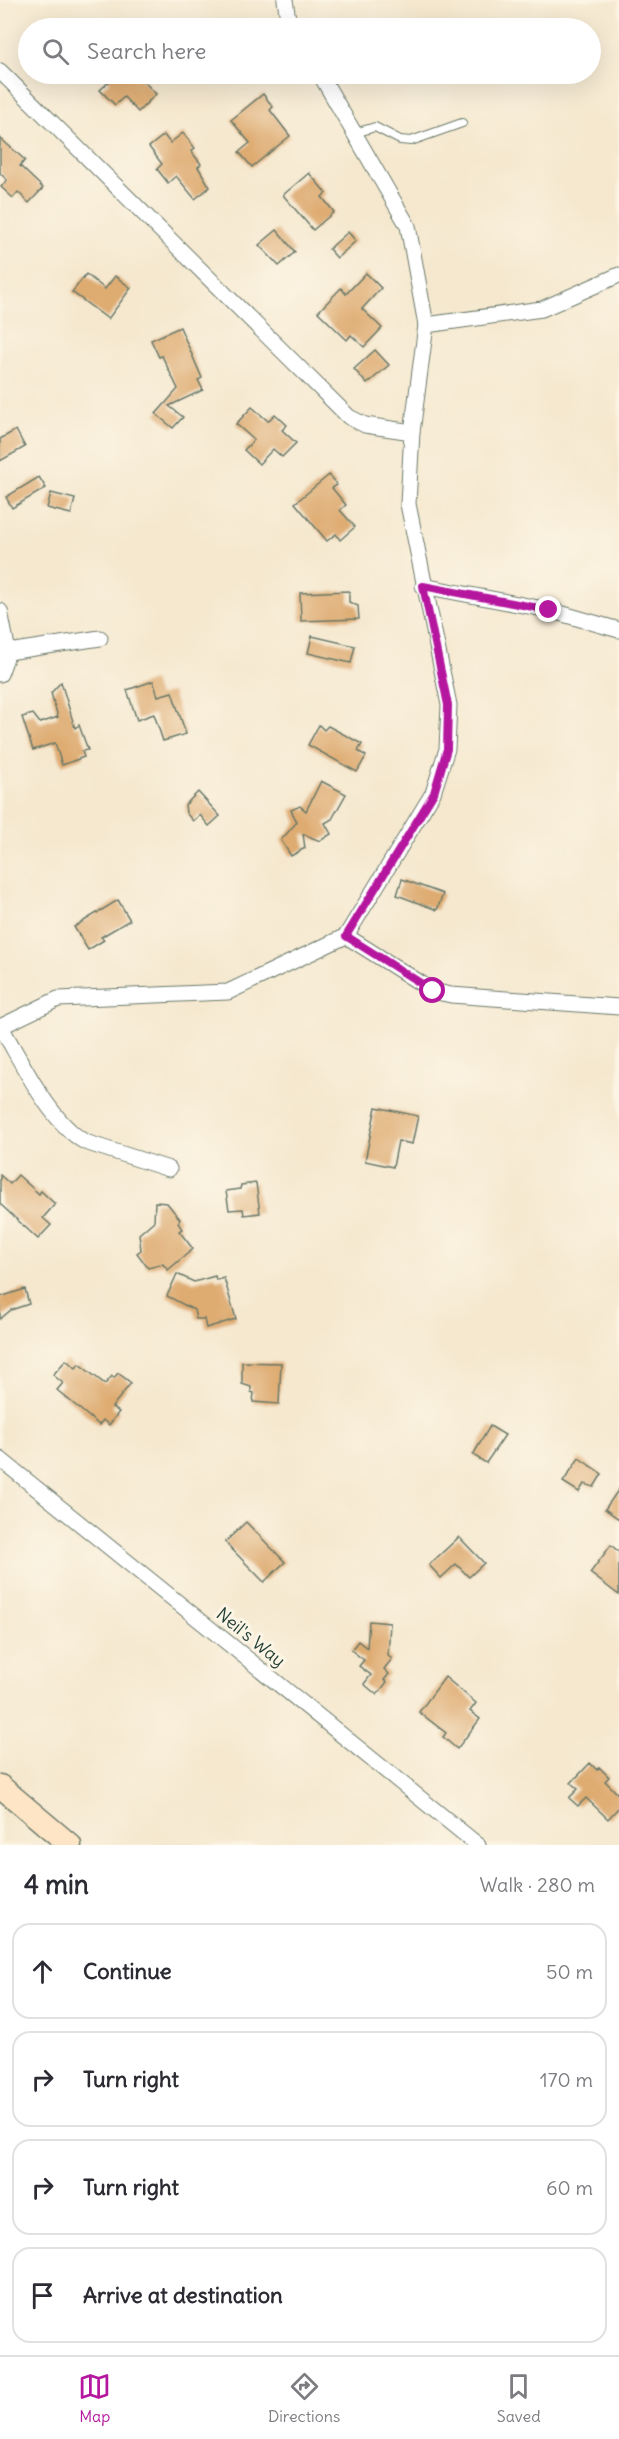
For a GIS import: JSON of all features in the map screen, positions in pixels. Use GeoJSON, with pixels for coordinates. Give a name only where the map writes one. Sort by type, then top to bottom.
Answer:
{"type":"FeatureCollection","features":[{"type":"Feature","properties":{"kind":"street"},"geometry":{"type":"LineString","coordinates":[[285,0],[288,18]]}},
{"type":"Feature","properties":{"kind":"street"},"geometry":{"type":"LineString","coordinates":[[0,71],[350,417],[364,425],[412,432]]}},
{"type":"Feature","properties":{"kind":"street"},"geometry":{"type":"LineString","coordinates":[[169,1169],[84,1142],[72,1134],[51,1109],[0,1027],[58,999],[228,992],[346,936],[434,793],[447,749],[448,705],[408,504],[412,432],[426,325],[408,226],[326,84]]}},
{"type":"Feature","properties":{"kind":"street"},"geometry":{"type":"LineString","coordinates":[[426,325],[542,309],[619,275]]}},
{"type":"Feature","properties":{"kind":"street"},"geometry":{"type":"LineString","coordinates":[[423,586],[549,610],[619,630]]}},
{"type":"Feature","properties":{"kind":"street"},"geometry":{"type":"LineString","coordinates":[[0,611],[8,652],[0,674]]}},
{"type":"Feature","properties":{"kind":"street"},"geometry":{"type":"LineString","coordinates":[[8,652],[100,638]]}},
{"type":"Feature","properties":{"kind":"street"},"geometry":{"type":"LineString","coordinates":[[346,936],[433,991],[451,995],[619,1007]]}},
{"type":"Feature","properties":{"kind":"street","name":"Neil's Way"},"geometry":{"type":"LineString","coordinates":[[0,1459],[478,1845]]}},
{"type":"Feature","properties":{"kind":"street"},"geometry":{"type":"LineString","coordinates":[[0,1786],[70,1845]]}},
{"type":"Feature","properties":{"kind":"lane"},"geometry":{"type":"LineString","coordinates":[[355,133],[375,127],[400,140],[411,141],[462,123]]}},
{"type":"Feature","properties":{"kind":"building"},"geometry":{"type":"Polygon","coordinates":[[[107,84],[146,84],[156,94],[138,112],[124,97],[115,105],[100,90],[107,84]]]}},
{"type":"Feature","properties":{"kind":"building"},"geometry":{"type":"Polygon","coordinates":[[[263,94],[273,107],[270,110],[290,136],[252,167],[239,152],[250,143],[231,120],[263,94]]]}},
{"type":"Feature","properties":{"kind":"building"},"geometry":{"type":"Polygon","coordinates":[[[183,133],[195,148],[191,151],[201,164],[198,167],[210,187],[195,199],[176,176],[168,183],[157,169],[162,164],[149,147],[164,135],[170,143],[183,133]]]}},
{"type":"Feature","properties":{"kind":"building"},"geometry":{"type":"Polygon","coordinates":[[[0,138],[25,160],[20,166],[43,188],[29,203],[18,192],[13,198],[1,187],[7,180],[0,173],[0,138]]]}},
{"type":"Feature","properties":{"kind":"building"},"geometry":{"type":"Polygon","coordinates":[[[309,173],[326,193],[322,197],[334,212],[313,230],[283,195],[309,173]]]}},
{"type":"Feature","properties":{"kind":"building"},"geometry":{"type":"Polygon","coordinates":[[[277,230],[295,252],[279,266],[259,245],[277,230]]]}},
{"type":"Feature","properties":{"kind":"building"},"geometry":{"type":"Polygon","coordinates":[[[348,232],[356,241],[337,258],[329,249],[348,232]]]}},
{"type":"Feature","properties":{"kind":"building"},"geometry":{"type":"Polygon","coordinates":[[[366,273],[381,288],[362,309],[382,328],[364,347],[351,335],[347,340],[318,312],[341,288],[346,294],[366,273]]]}},
{"type":"Feature","properties":{"kind":"building"},"geometry":{"type":"Polygon","coordinates":[[[86,274],[105,289],[115,276],[131,288],[108,319],[72,292],[86,274]]]}},
{"type":"Feature","properties":{"kind":"building"},"geometry":{"type":"Polygon","coordinates":[[[180,327],[202,378],[198,380],[203,390],[169,406],[183,417],[173,428],[156,414],[178,389],[162,356],[159,357],[151,340],[180,327]]]}},
{"type":"Feature","properties":{"kind":"building"},"geometry":{"type":"Polygon","coordinates":[[[375,350],[389,365],[367,384],[354,369],[375,350]]]}},
{"type":"Feature","properties":{"kind":"building"},"geometry":{"type":"Polygon","coordinates":[[[252,407],[268,421],[275,414],[287,425],[282,430],[296,443],[282,457],[273,449],[259,464],[244,450],[254,440],[236,424],[252,407]]]}},
{"type":"Feature","properties":{"kind":"building"},"geometry":{"type":"Polygon","coordinates":[[[16,430],[25,447],[0,461],[0,439],[16,430]]]}},
{"type":"Feature","properties":{"kind":"building"},"geometry":{"type":"Polygon","coordinates":[[[329,475],[337,485],[332,488],[346,505],[340,510],[355,527],[340,540],[336,534],[327,541],[295,503],[329,475]]]}},
{"type":"Feature","properties":{"kind":"building"},"geometry":{"type":"Polygon","coordinates":[[[39,477],[46,488],[12,508],[6,497],[39,477]]]}},
{"type":"Feature","properties":{"kind":"building"},"geometry":{"type":"Polygon","coordinates":[[[51,493],[75,499],[71,514],[47,508],[51,493]]]}},
{"type":"Feature","properties":{"kind":"building"},"geometry":{"type":"Polygon","coordinates":[[[349,591],[349,602],[358,606],[359,619],[301,621],[300,593],[349,591]]]}},
{"type":"Feature","properties":{"kind":"building"},"geometry":{"type":"Polygon","coordinates":[[[312,636],[355,646],[351,663],[308,653],[312,636]]]}},
{"type":"Feature","properties":{"kind":"building"},"geometry":{"type":"Polygon","coordinates":[[[153,681],[158,696],[172,692],[186,734],[163,741],[154,714],[137,720],[127,690],[153,681]]]}},
{"type":"Feature","properties":{"kind":"building"},"geometry":{"type":"Polygon","coordinates":[[[61,682],[75,728],[79,725],[88,750],[82,751],[84,757],[62,765],[55,743],[33,750],[22,717],[33,714],[40,723],[58,717],[51,693],[61,682]]]}},
{"type":"Feature","properties":{"kind":"building"},"geometry":{"type":"Polygon","coordinates":[[[319,725],[324,730],[328,726],[362,744],[358,751],[366,756],[357,772],[308,745],[319,725]]]}},
{"type":"Feature","properties":{"kind":"building"},"geometry":{"type":"Polygon","coordinates":[[[321,781],[346,794],[332,819],[325,823],[331,834],[320,841],[303,834],[305,848],[291,856],[281,840],[297,822],[291,810],[300,806],[306,811],[321,781]]]}},
{"type":"Feature","properties":{"kind":"building"},"geometry":{"type":"Polygon","coordinates":[[[198,792],[220,816],[209,826],[200,815],[193,821],[186,813],[185,805],[198,792]]]}},
{"type":"Feature","properties":{"kind":"building"},"geometry":{"type":"Polygon","coordinates":[[[402,879],[443,894],[437,910],[397,895],[402,879]]]}},
{"type":"Feature","properties":{"kind":"building"},"geometry":{"type":"Polygon","coordinates":[[[118,900],[130,920],[101,937],[104,940],[88,950],[74,927],[118,900]]]}},
{"type":"Feature","properties":{"kind":"building"},"geometry":{"type":"Polygon","coordinates":[[[376,1107],[418,1116],[412,1144],[398,1141],[393,1167],[365,1161],[376,1107]]]}},
{"type":"Feature","properties":{"kind":"building"},"geometry":{"type":"Polygon","coordinates":[[[0,1175],[10,1184],[18,1175],[39,1194],[41,1191],[55,1204],[43,1218],[51,1225],[38,1239],[0,1204],[0,1175]]]}},
{"type":"Feature","properties":{"kind":"building"},"geometry":{"type":"Polygon","coordinates":[[[256,1183],[260,1213],[244,1215],[243,1209],[229,1210],[226,1191],[240,1189],[241,1185],[256,1183]]]}},
{"type":"Feature","properties":{"kind":"building"},"geometry":{"type":"Polygon","coordinates":[[[155,1202],[167,1203],[180,1219],[178,1223],[182,1229],[179,1231],[193,1249],[168,1270],[163,1264],[148,1268],[137,1253],[141,1250],[139,1234],[154,1221],[155,1202]]]}},
{"type":"Feature","properties":{"kind":"building"},"geometry":{"type":"Polygon","coordinates":[[[177,1274],[194,1282],[215,1276],[216,1280],[224,1278],[236,1319],[206,1328],[204,1319],[196,1319],[194,1310],[167,1296],[177,1274]]]}},
{"type":"Feature","properties":{"kind":"building"},"geometry":{"type":"Polygon","coordinates":[[[25,1289],[29,1304],[11,1310],[0,1319],[0,1297],[25,1289]]]}},
{"type":"Feature","properties":{"kind":"building"},"geometry":{"type":"Polygon","coordinates":[[[66,1360],[76,1368],[79,1364],[105,1384],[118,1373],[131,1383],[112,1407],[119,1412],[109,1425],[103,1420],[99,1425],[57,1390],[63,1383],[53,1375],[66,1360]]]}},
{"type":"Feature","properties":{"kind":"building"},"geometry":{"type":"Polygon","coordinates":[[[242,1362],[281,1363],[279,1404],[253,1402],[254,1393],[251,1392],[251,1387],[242,1384],[242,1362]]]}},
{"type":"Feature","properties":{"kind":"building"},"geometry":{"type":"Polygon","coordinates":[[[490,1426],[505,1435],[486,1463],[473,1455],[490,1426]]]}},
{"type":"Feature","properties":{"kind":"building"},"geometry":{"type":"Polygon","coordinates":[[[579,1458],[602,1474],[594,1487],[584,1484],[579,1492],[563,1482],[579,1458]]]}},
{"type":"Feature","properties":{"kind":"building"},"geometry":{"type":"Polygon","coordinates":[[[619,1489],[619,1519],[605,1509],[619,1489]]]}},
{"type":"Feature","properties":{"kind":"building"},"geometry":{"type":"Polygon","coordinates":[[[246,1522],[285,1562],[264,1582],[225,1542],[246,1522]]]}},
{"type":"Feature","properties":{"kind":"building"},"geometry":{"type":"Polygon","coordinates":[[[459,1537],[484,1563],[469,1577],[456,1564],[441,1578],[429,1565],[459,1537]]]}},
{"type":"Feature","properties":{"kind":"building"},"geometry":{"type":"Polygon","coordinates":[[[611,1545],[619,1552],[619,1595],[590,1573],[611,1545]]]}},
{"type":"Feature","properties":{"kind":"building"},"geometry":{"type":"Polygon","coordinates":[[[369,1621],[390,1623],[388,1656],[392,1659],[384,1669],[389,1674],[384,1680],[387,1682],[377,1695],[364,1684],[371,1675],[359,1666],[364,1660],[351,1650],[358,1641],[367,1648],[369,1621]]]}},
{"type":"Feature","properties":{"kind":"building"},"geometry":{"type":"Polygon","coordinates":[[[445,1677],[476,1703],[470,1711],[480,1719],[457,1749],[443,1737],[446,1733],[419,1712],[445,1677]]]}},
{"type":"Feature","properties":{"kind":"building"},"geometry":{"type":"Polygon","coordinates":[[[590,1763],[597,1770],[599,1767],[609,1777],[605,1781],[619,1795],[619,1807],[608,1819],[586,1798],[578,1806],[569,1798],[578,1789],[571,1783],[590,1763]]]}},
{"type":"Feature","properties":{"kind":"route"},"geometry":{"type":"LineString","coordinates":[[433,991],[346,936],[434,793],[447,749],[448,705],[423,586],[549,610]]}}]}
